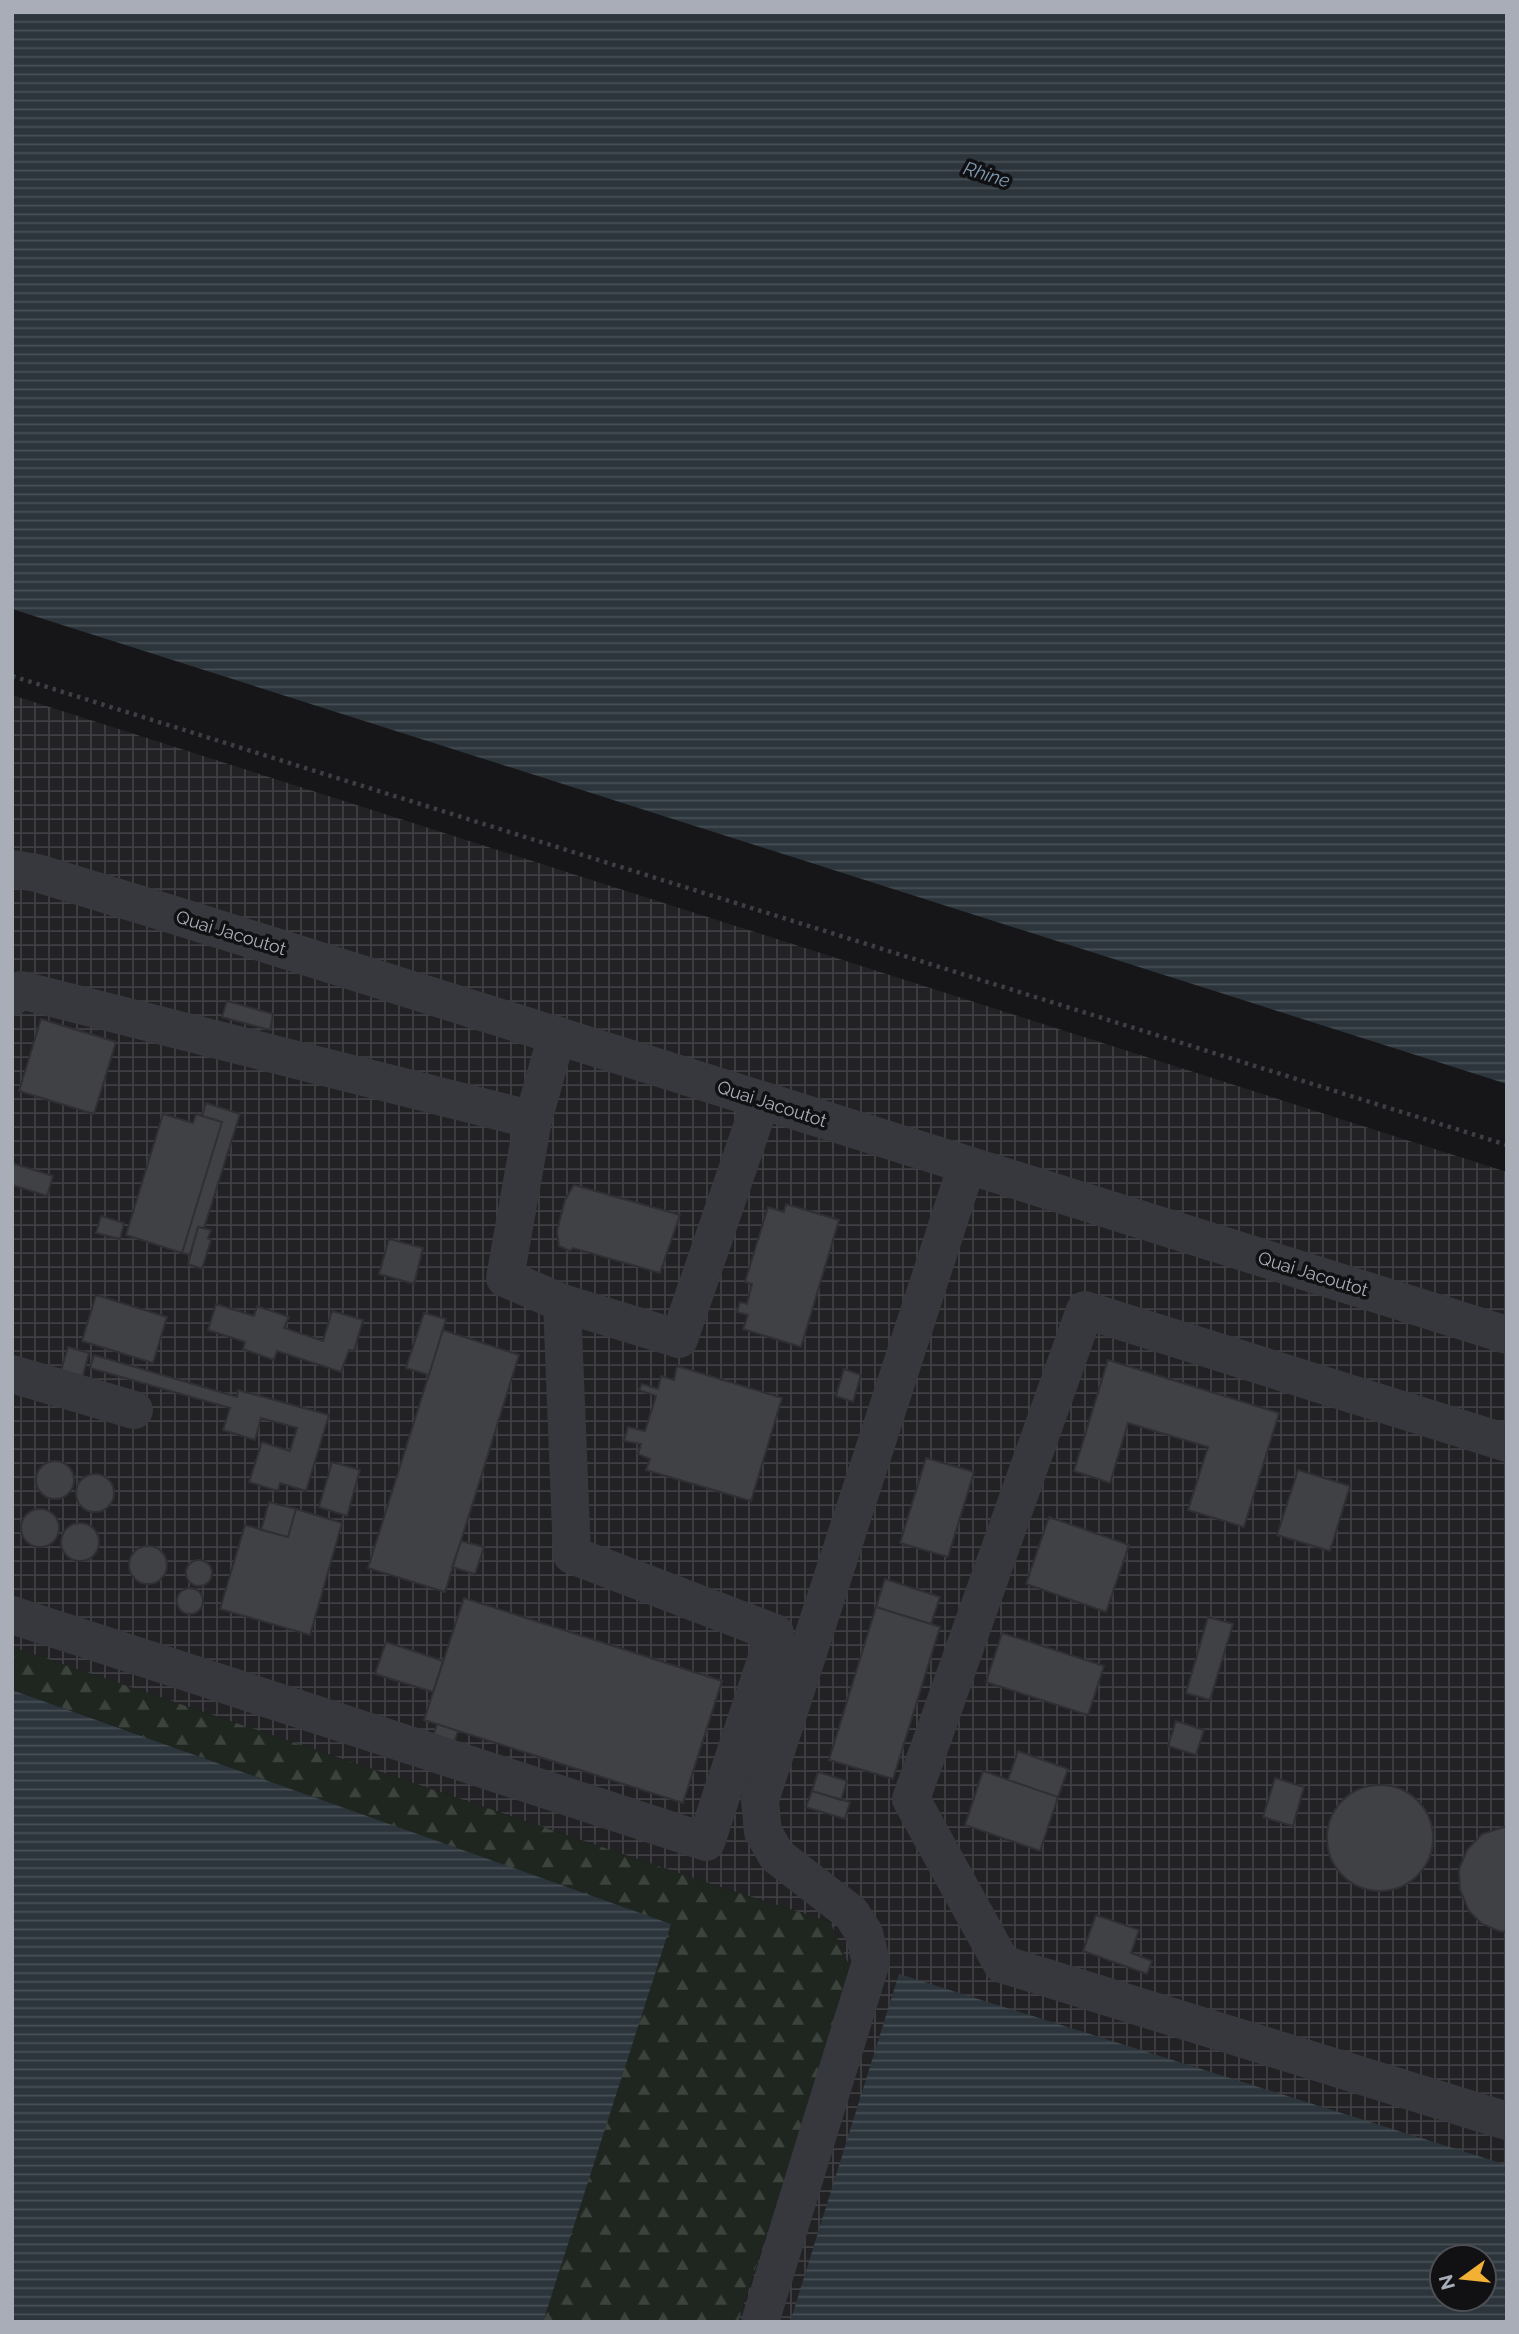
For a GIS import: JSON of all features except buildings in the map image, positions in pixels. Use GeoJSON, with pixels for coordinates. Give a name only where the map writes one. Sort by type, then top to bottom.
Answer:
{"type":"FeatureCollection","features":[{"type":"Feature","properties":{"kind":"street","name":"Quai Jacoutot"},"geometry":{"type":"LineString","coordinates":[[25,871],[557,1035],[1507,1335]]}},
{"type":"Feature","properties":{"kind":"street"},"geometry":{"type":"LineString","coordinates":[[12,997],[21,990],[533,1121]]}},
{"type":"Feature","properties":{"kind":"street"},"geometry":{"type":"LineString","coordinates":[[557,1035],[533,1121],[505,1278],[562,1303],[679,1339],[761,1101]]}},
{"type":"Feature","properties":{"kind":"street"},"geometry":{"type":"LineString","coordinates":[[760,2322],[871,1962],[864,1933],[851,1913],[777,1856],[763,1832],[760,1800],[967,1165]]}},
{"type":"Feature","properties":{"kind":"street"},"geometry":{"type":"LineString","coordinates":[[12,1615],[706,1842],[775,1633],[572,1555],[562,1303]]}},
{"type":"Feature","properties":{"kind":"street"},"geometry":{"type":"LineString","coordinates":[[1507,1443],[1085,1310],[911,1799],[1002,1964],[1507,2121]]}},
{"type":"Feature","properties":{"kind":"street"},"geometry":{"type":"LineString","coordinates":[[12,1374],[134,1410]]}},
{"type":"Feature","properties":{"kind":"path"},"geometry":{"type":"LineString","coordinates":[[12,676],[1507,1145]]}},
{"type":"Feature","properties":{"kind":"shaded area"},"geometry":{"type":"Polygon","coordinates":[[[12,695],[1507,1172],[1507,2322],[738,2322],[852,1973],[830,1922],[12,1647],[12,695]]]}},
{"type":"Feature","properties":{"kind":"green space"},"geometry":{"type":"Polygon","coordinates":[[[12,1647],[830,1922],[852,1972],[738,2322],[543,2322],[670,1924],[12,1690],[12,1647]]]}},
{"type":"Feature","properties":{"kind":"water","name":"Rhine"},"geometry":{"type":"Polygon","coordinates":[[[12,12],[1507,12],[1507,1084],[12,609],[12,12]]]}},
{"type":"Feature","properties":{"kind":"water"},"geometry":{"type":"Polygon","coordinates":[[[12,1690],[671,1924],[543,2322],[12,2322],[12,1690]]]}},
{"type":"Feature","properties":{"kind":"water"},"geometry":{"type":"Polygon","coordinates":[[[899,1974],[1507,2165],[1507,2322],[790,2322],[899,1974]]]}}]}
